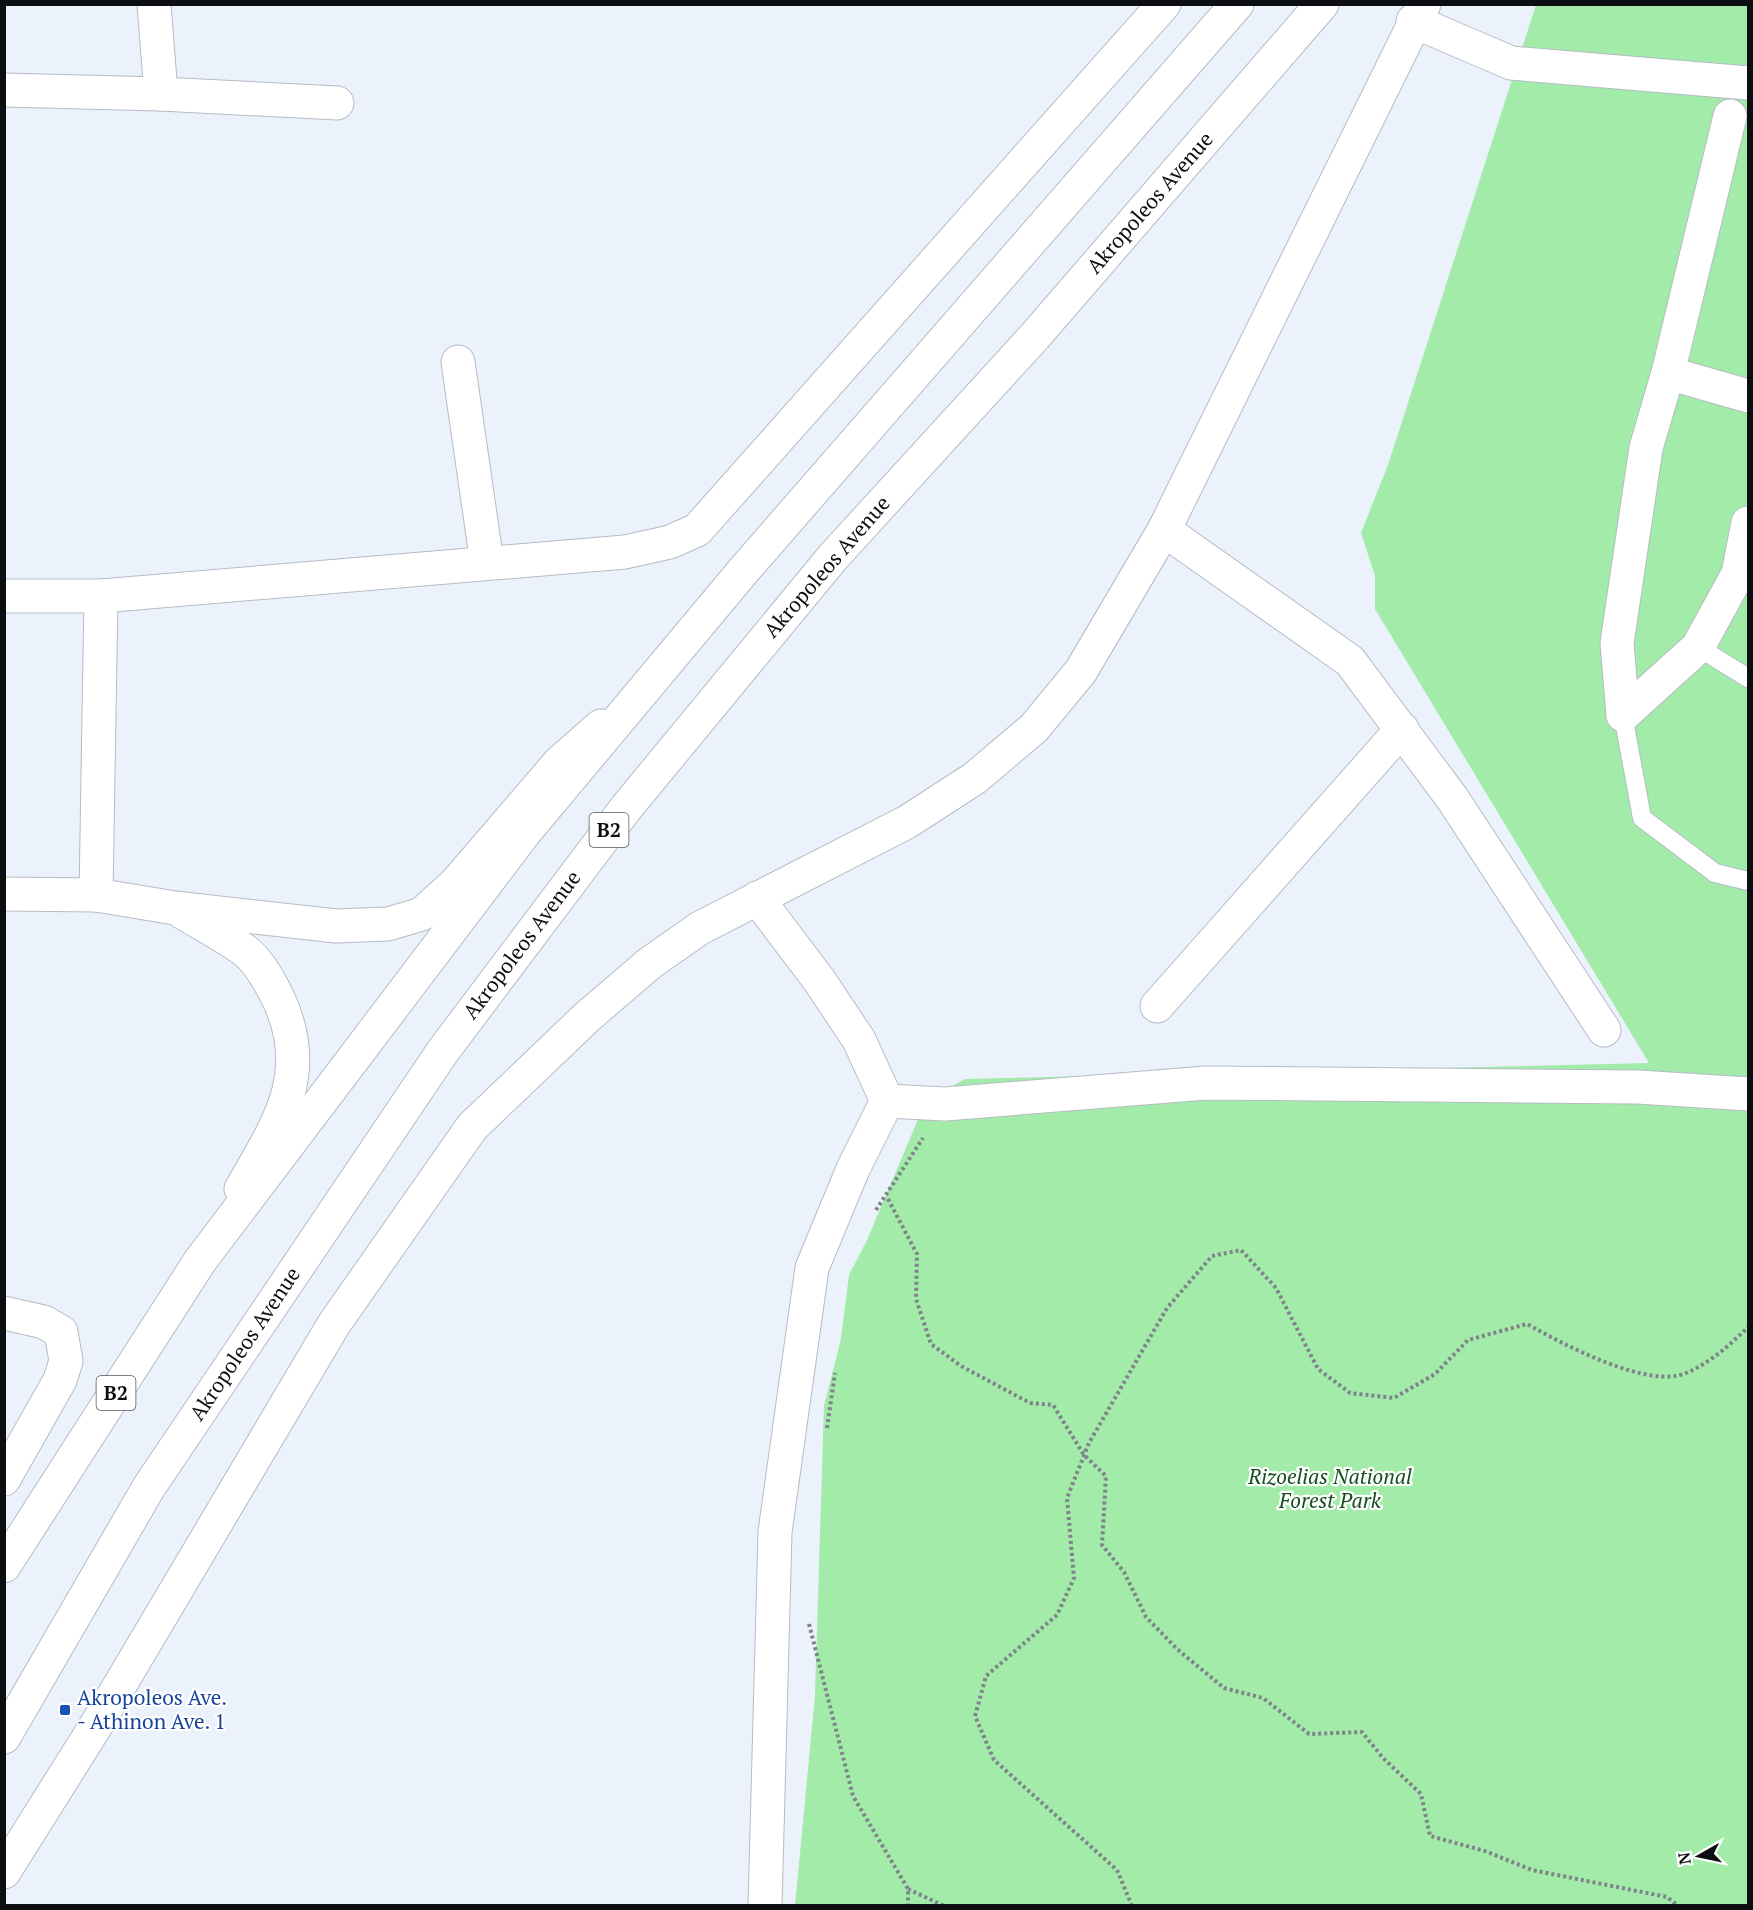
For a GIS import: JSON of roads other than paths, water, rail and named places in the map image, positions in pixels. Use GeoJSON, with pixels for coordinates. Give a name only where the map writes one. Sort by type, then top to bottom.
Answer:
{"type":"FeatureCollection","features":[{"type":"Feature","properties":{"kind":"main road"},"geometry":{"type":"LineString","coordinates":[[154,4],[161,94]]}},
{"type":"Feature","properties":{"kind":"main road"},"geometry":{"type":"LineString","coordinates":[[4,596],[101,596],[625,552],[670,542],[697,530],[1164,4]]}},
{"type":"Feature","properties":{"kind":"main road","name":"B2"},"geometry":{"type":"LineString","coordinates":[[4,1566],[200,1261],[525,832],[744,570],[1237,4]]}},
{"type":"Feature","properties":{"kind":"main road","name":"Akropoleos Avenue"},"geometry":{"type":"LineString","coordinates":[[4,1737],[149,1487],[443,1050],[626,808],[833,557],[1035,336],[1322,4]]}},
{"type":"Feature","properties":{"kind":"main road"},"geometry":{"type":"LineString","coordinates":[[4,1872],[95,1727],[334,1324],[472,1127],[586,1017],[650,963],[700,928],[907,822],[975,778],[1034,728],[1081,671],[1164,530],[1419,13],[1511,63],[1749,83]]}},
{"type":"Feature","properties":{"kind":"main road"},"geometry":{"type":"LineString","coordinates":[[1623,716],[1617,643],[1646,448],[1739,124],[1692,79]]}},
{"type":"Feature","properties":{"kind":"main road"},"geometry":{"type":"LineString","coordinates":[[4,90],[161,94],[337,103]]}},
{"type":"Feature","properties":{"kind":"main road"},"geometry":{"type":"LineString","coordinates":[[458,362],[487,564]]}},
{"type":"Feature","properties":{"kind":"main road"},"geometry":{"type":"LineString","coordinates":[[1668,374],[1749,396]]}},
{"type":"Feature","properties":{"kind":"main road"},"geometry":{"type":"LineString","coordinates":[[1623,716],[1698,647],[1738,574],[1749,523]]}},
{"type":"Feature","properties":{"kind":"main road"},"geometry":{"type":"LineString","coordinates":[[1164,530],[1350,661],[1458,808],[1604,1030]]}},
{"type":"Feature","properties":{"kind":"main road"},"geometry":{"type":"LineString","coordinates":[[96,895],[101,596]]}},
{"type":"Feature","properties":{"kind":"main road"},"geometry":{"type":"LineString","coordinates":[[4,894],[96,895],[175,908],[336,926],[388,924],[422,914],[456,883],[559,763],[645,687]]}},
{"type":"Feature","properties":{"kind":"main road"},"geometry":{"type":"LineString","coordinates":[[1157,1006],[1402,729]]}},
{"type":"Feature","properties":{"kind":"main road"},"geometry":{"type":"LineString","coordinates":[[757,898],[819,980],[859,1040],[887,1101]]}},
{"type":"Feature","properties":{"kind":"main road"},"geometry":{"type":"LineString","coordinates":[[175,908],[246,951],[270,981],[288,1019],[293,1053],[292,1088],[276,1127],[200,1261]]}},
{"type":"Feature","properties":{"kind":"main road"},"geometry":{"type":"LineString","coordinates":[[887,1101],[945,1104],[1206,1083],[1638,1087],[1749,1094]]}},
{"type":"Feature","properties":{"kind":"main road"},"geometry":{"type":"LineString","coordinates":[[765,1905],[775,1532],[812,1268],[853,1169],[887,1101]]}},
{"type":"Feature","properties":{"kind":"main road"},"geometry":{"type":"LineString","coordinates":[[4,1313],[44,1322],[60,1332],[65,1345],[66,1361],[60,1380],[4,1479]]}},
{"type":"Feature","properties":{"kind":"lane"},"geometry":{"type":"LineString","coordinates":[[1698,647],[1749,678]]}},
{"type":"Feature","properties":{"kind":"lane"},"geometry":{"type":"LineString","coordinates":[[1623,716],[1642,818],[1715,873],[1749,881]]}},
{"type":"Feature","properties":{"kind":"place","name":"Akropoleos Ave. - Athinon Ave. 1"},"geometry":{"type":"Point","coordinates":[65,1710]}},
{"type":"Feature","properties":{"kind":"park label","name":"Rizoelias National Forest Park"},"geometry":{"type":"Point","coordinates":[1330,1489]}}]}
